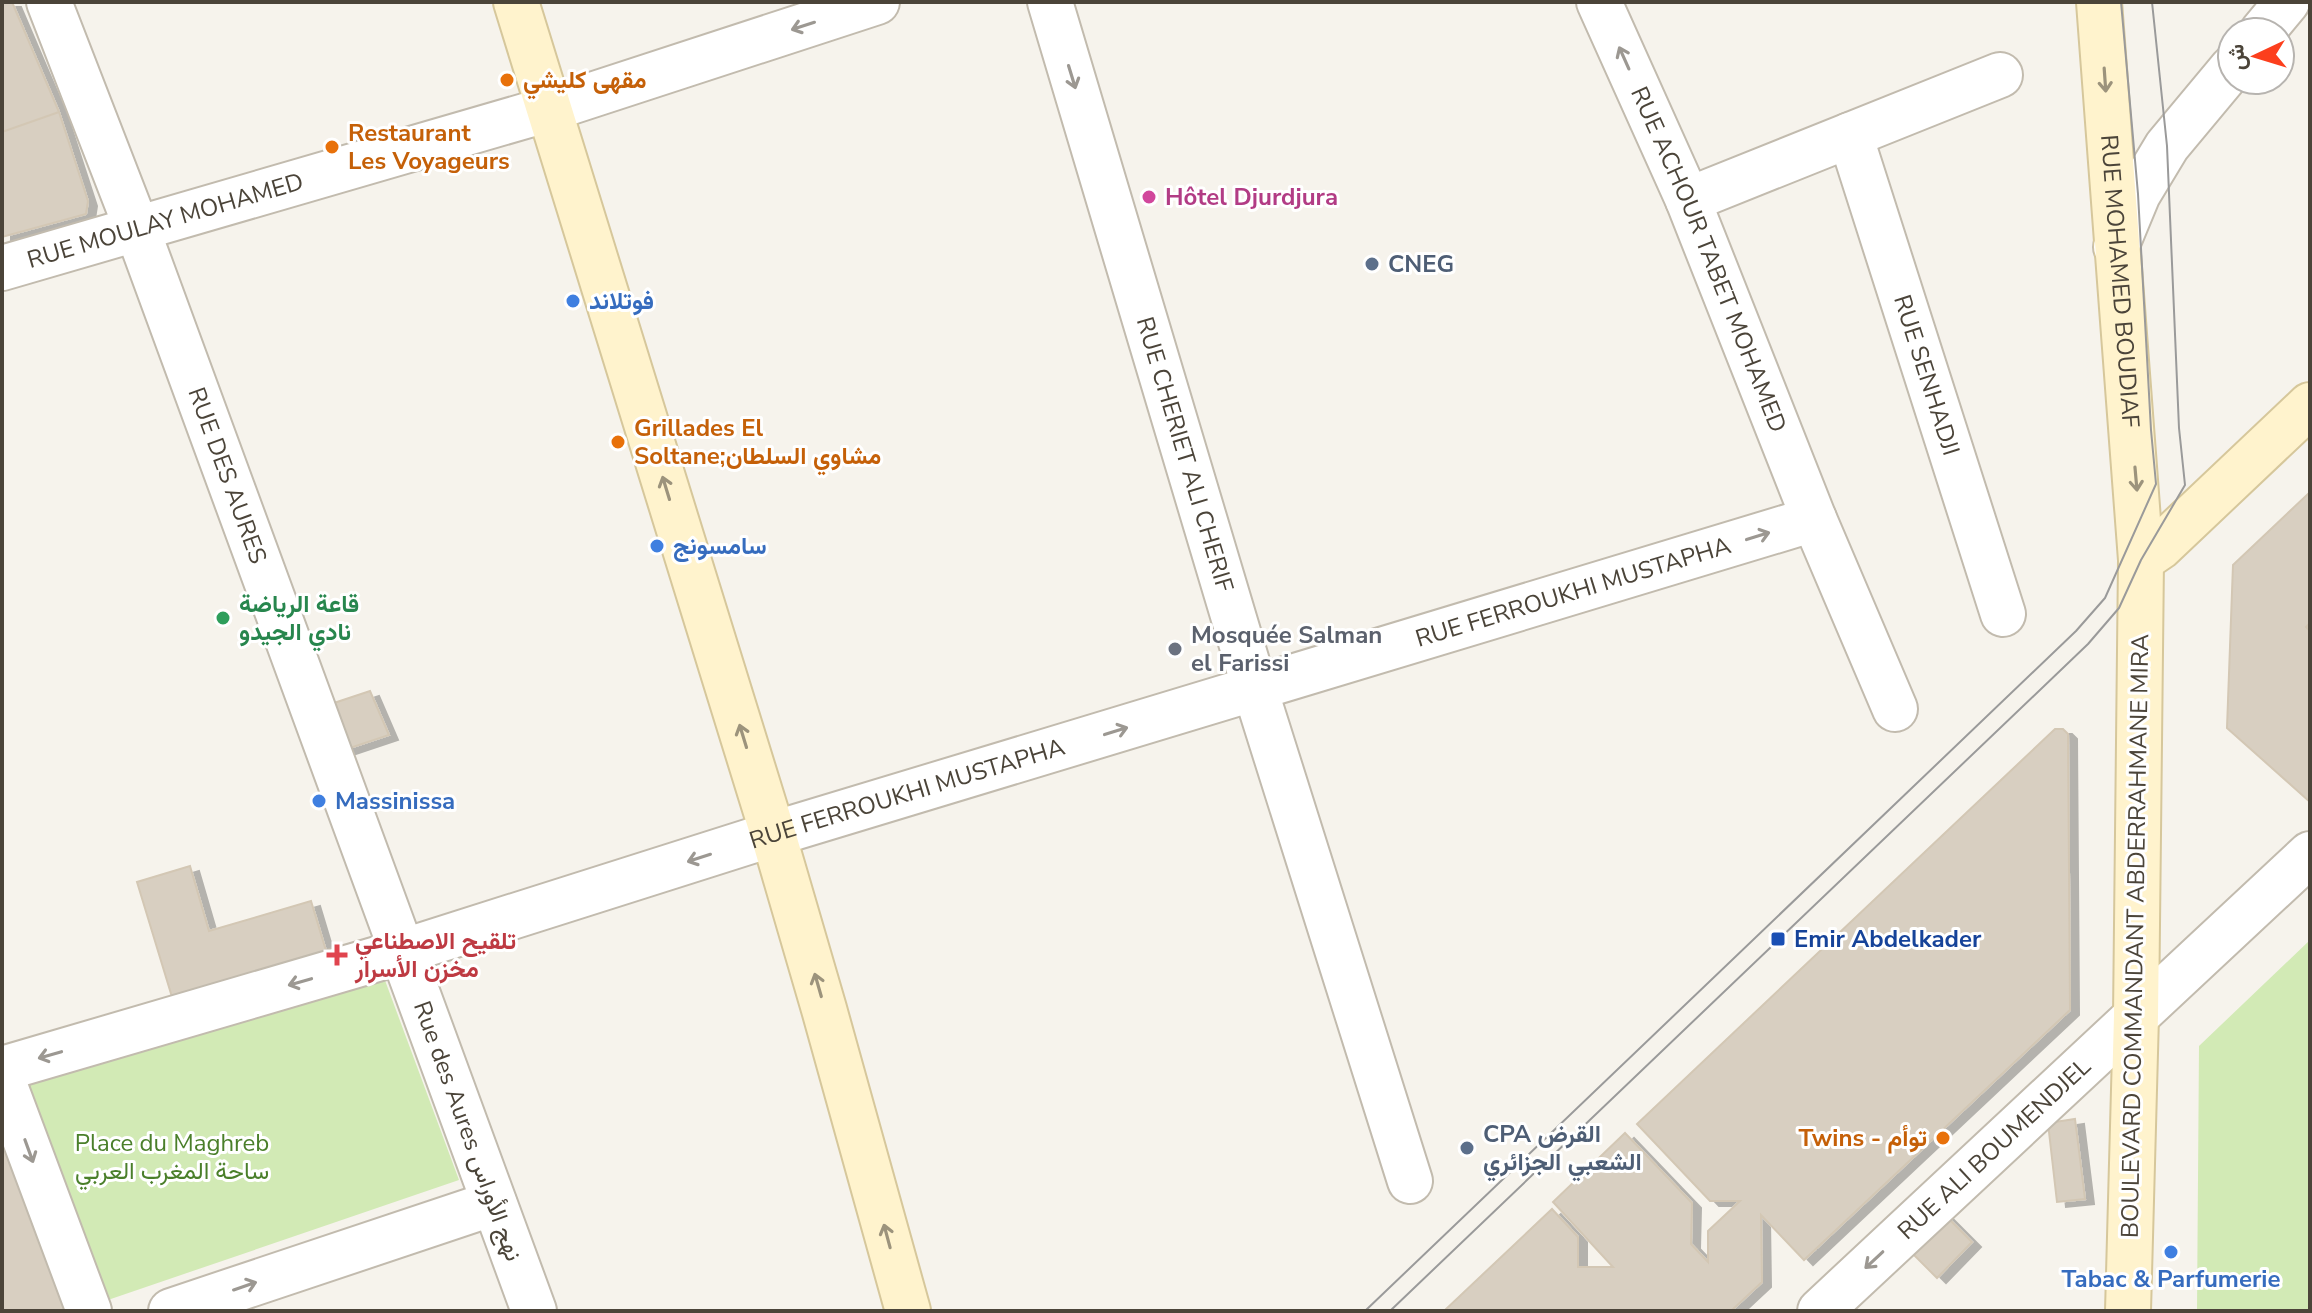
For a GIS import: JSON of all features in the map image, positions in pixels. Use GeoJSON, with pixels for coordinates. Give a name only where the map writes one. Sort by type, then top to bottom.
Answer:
{"type":"FeatureCollection","features":[{"type":"Feature","properties":{"kind":"main road"},"geometry":{"type":"LineString","coordinates":[[516,2],[773,834],[908,1311]]}},
{"type":"Feature","properties":{"kind":"main road","name":"RUE MOHAMED BOUDIAF"},"geometry":{"type":"LineString","coordinates":[[2099,2],[2141,560]]}},
{"type":"Feature","properties":{"kind":"main road"},"geometry":{"type":"LineString","coordinates":[[2141,560],[2160,547],[2310,405]]}},
{"type":"Feature","properties":{"kind":"main road","name":"BOULEVARD COMMANDANT ABDERRAHMANE MIRA"},"geometry":{"type":"LineString","coordinates":[[2128,1311],[2136,1016],[2141,560]]}},
{"type":"Feature","properties":{"kind":"street","name":"RUE DES AURES"},"geometry":{"type":"LineString","coordinates":[[49,2],[137,229],[401,952]]}},
{"type":"Feature","properties":{"kind":"street","name":"RUE MOULAY MOHAMED"},"geometry":{"type":"LineString","coordinates":[[2,268],[549,109],[877,2]]}},
{"type":"Feature","properties":{"kind":"street","name":"RUE CHERIET ALI CHERIF"},"geometry":{"type":"LineString","coordinates":[[1050,2],[1255,689],[1410,1181]]}},
{"type":"Feature","properties":{"kind":"street","name":"RUE ACHOUR TABET MOHAMED"},"geometry":{"type":"LineString","coordinates":[[1599,2],[1688,200],[1814,519],[1895,709]]}},
{"type":"Feature","properties":{"kind":"street"},"geometry":{"type":"LineString","coordinates":[[1688,200],[2000,75]]}},
{"type":"Feature","properties":{"kind":"street"},"geometry":{"type":"LineString","coordinates":[[2116,247],[2138,194],[2167,146],[2216,87]]}},
{"type":"Feature","properties":{"kind":"street","name":"RUE SENHADJI"},"geometry":{"type":"LineString","coordinates":[[1850,135],[2003,614]]}},
{"type":"Feature","properties":{"kind":"street","name":"RUE FERROUKHI MUSTAPHA"},"geometry":{"type":"LineString","coordinates":[[2,1069],[401,952],[773,834],[1814,519]]}},
{"type":"Feature","properties":{"kind":"street","name":"RUE ALI BOUMENDJEL"},"geometry":{"type":"LineString","coordinates":[[1820,1311],[2308,859]]}},
{"type":"Feature","properties":{"kind":"street","name":"Rue des Aures نهج الأوراس"},"geometry":{"type":"LineString","coordinates":[[401,952],[534,1311]]}},
{"type":"Feature","properties":{"kind":"street"},"geometry":{"type":"LineString","coordinates":[[2,1078],[89,1311]]}},
{"type":"Feature","properties":{"kind":"street"},"geometry":{"type":"LineString","coordinates":[[171,1311],[494,1203]]}},
{"type":"Feature","properties":{"kind":"green space"},"geometry":{"type":"Polygon","coordinates":[[[2310,940],[2310,1311],[2197,1311],[2199,1046],[2310,940]]]}},
{"type":"Feature","properties":{"kind":"green space","name":"Place du Maghreb ساحة المغرب العربي"},"geometry":{"type":"Polygon","coordinates":[[[383,975],[459,1180],[105,1301],[20,1082],[383,975]]]}},
{"type":"Feature","properties":{"kind":"building"},"geometry":{"type":"Polygon","coordinates":[[[2,2],[12,2],[59,112],[2,132],[2,2]]]}},
{"type":"Feature","properties":{"kind":"building"},"geometry":{"type":"Polygon","coordinates":[[[59,112],[88,201],[86,214],[2,237],[2,132],[59,112]]]}},
{"type":"Feature","properties":{"kind":"building"},"geometry":{"type":"Polygon","coordinates":[[[2310,492],[2310,623],[2306,627],[2310,631],[2310,802],[2227,728],[2233,565],[2310,492]]]}},
{"type":"Feature","properties":{"kind":"building"},"geometry":{"type":"Polygon","coordinates":[[[370,691],[389,735],[332,754],[316,709],[370,691]]]}},
{"type":"Feature","properties":{"kind":"building"},"geometry":{"type":"Polygon","coordinates":[[[2055,729],[2063,729],[2068,734],[2070,1010],[1804,1260],[1761,1215],[1762,1282],[1731,1311],[1444,1311],[1552,1209],[1578,1237],[1578,1267],[1613,1267],[1553,1202],[1625,1133],[1692,1203],[1691,1244],[1708,1262],[1708,1231],[1740,1201],[1710,1201],[1637,1124],[2055,729]]]}},
{"type":"Feature","properties":{"kind":"building"},"geometry":{"type":"Polygon","coordinates":[[[190,866],[209,931],[311,901],[333,974],[179,1020],[137,882],[190,866]]]}},
{"type":"Feature","properties":{"kind":"building"},"geometry":{"type":"Polygon","coordinates":[[[2075,1119],[2085,1199],[2057,1202],[2048,1123],[2075,1119]]]}},
{"type":"Feature","properties":{"kind":"building"},"geometry":{"type":"Polygon","coordinates":[[[2,1141],[67,1311],[2,1311],[2,1141]]]}},
{"type":"Feature","properties":{"kind":"building"},"geometry":{"type":"Polygon","coordinates":[[[1944,1214],[1972,1242],[1937,1278],[1908,1249],[1944,1214]]]}},
{"type":"Feature","properties":{"kind":"tram line"},"geometry":{"type":"LineString","coordinates":[[1365,1311],[2076,631],[2105,598],[2156,484],[2138,194],[2121,2]]}},
{"type":"Feature","properties":{"kind":"tram line"},"geometry":{"type":"LineString","coordinates":[[1390,1311],[2088,644],[2119,608],[2141,560],[2185,485],[2179,428],[2167,146],[2152,2]]}},
{"type":"Feature","properties":{"kind":"place","name":"مقهى كليشي"},"geometry":{"type":"Point","coordinates":[507,80]}},
{"type":"Feature","properties":{"kind":"place","name":"Restaurant Les Voyageurs"},"geometry":{"type":"Point","coordinates":[332,147]}},
{"type":"Feature","properties":{"kind":"place","name":"Hôtel Djurdjura"},"geometry":{"type":"Point","coordinates":[1149,197]}},
{"type":"Feature","properties":{"kind":"place","name":"CNEG"},"geometry":{"type":"Point","coordinates":[1372,264]}},
{"type":"Feature","properties":{"kind":"place","name":"فوتلاند"},"geometry":{"type":"Point","coordinates":[573,301]}},
{"type":"Feature","properties":{"kind":"place","name":"Grillades El Soltane;مشاوي السلطان"},"geometry":{"type":"Point","coordinates":[618,442]}},
{"type":"Feature","properties":{"kind":"place","name":"سامسونج"},"geometry":{"type":"Point","coordinates":[657,546]}},
{"type":"Feature","properties":{"kind":"place","name":"قاعة الرياضة نادي الجيدو"},"geometry":{"type":"Point","coordinates":[223,618]}},
{"type":"Feature","properties":{"kind":"place","name":"Mosquée Salman el Farissi"},"geometry":{"type":"Point","coordinates":[1175,649]}},
{"type":"Feature","properties":{"kind":"place","name":"Massinissa"},"geometry":{"type":"Point","coordinates":[319,801]}},
{"type":"Feature","properties":{"kind":"place","name":"Emir Abdelkader"},"geometry":{"type":"Point","coordinates":[1778,939]}},
{"type":"Feature","properties":{"kind":"place","name":"تلقيح الاصطناعي مخزن الأسرار"},"geometry":{"type":"Point","coordinates":[337,955]}},
{"type":"Feature","properties":{"kind":"place","name":"Twins - توأم"},"geometry":{"type":"Point","coordinates":[1943,1138]}},
{"type":"Feature","properties":{"kind":"place","name":"CPA القرض الشعبي الجزائري"},"geometry":{"type":"Point","coordinates":[1467,1148]}},
{"type":"Feature","properties":{"kind":"place","name":"Tabac & Parfumerie"},"geometry":{"type":"Point","coordinates":[2171,1252]}}]}
